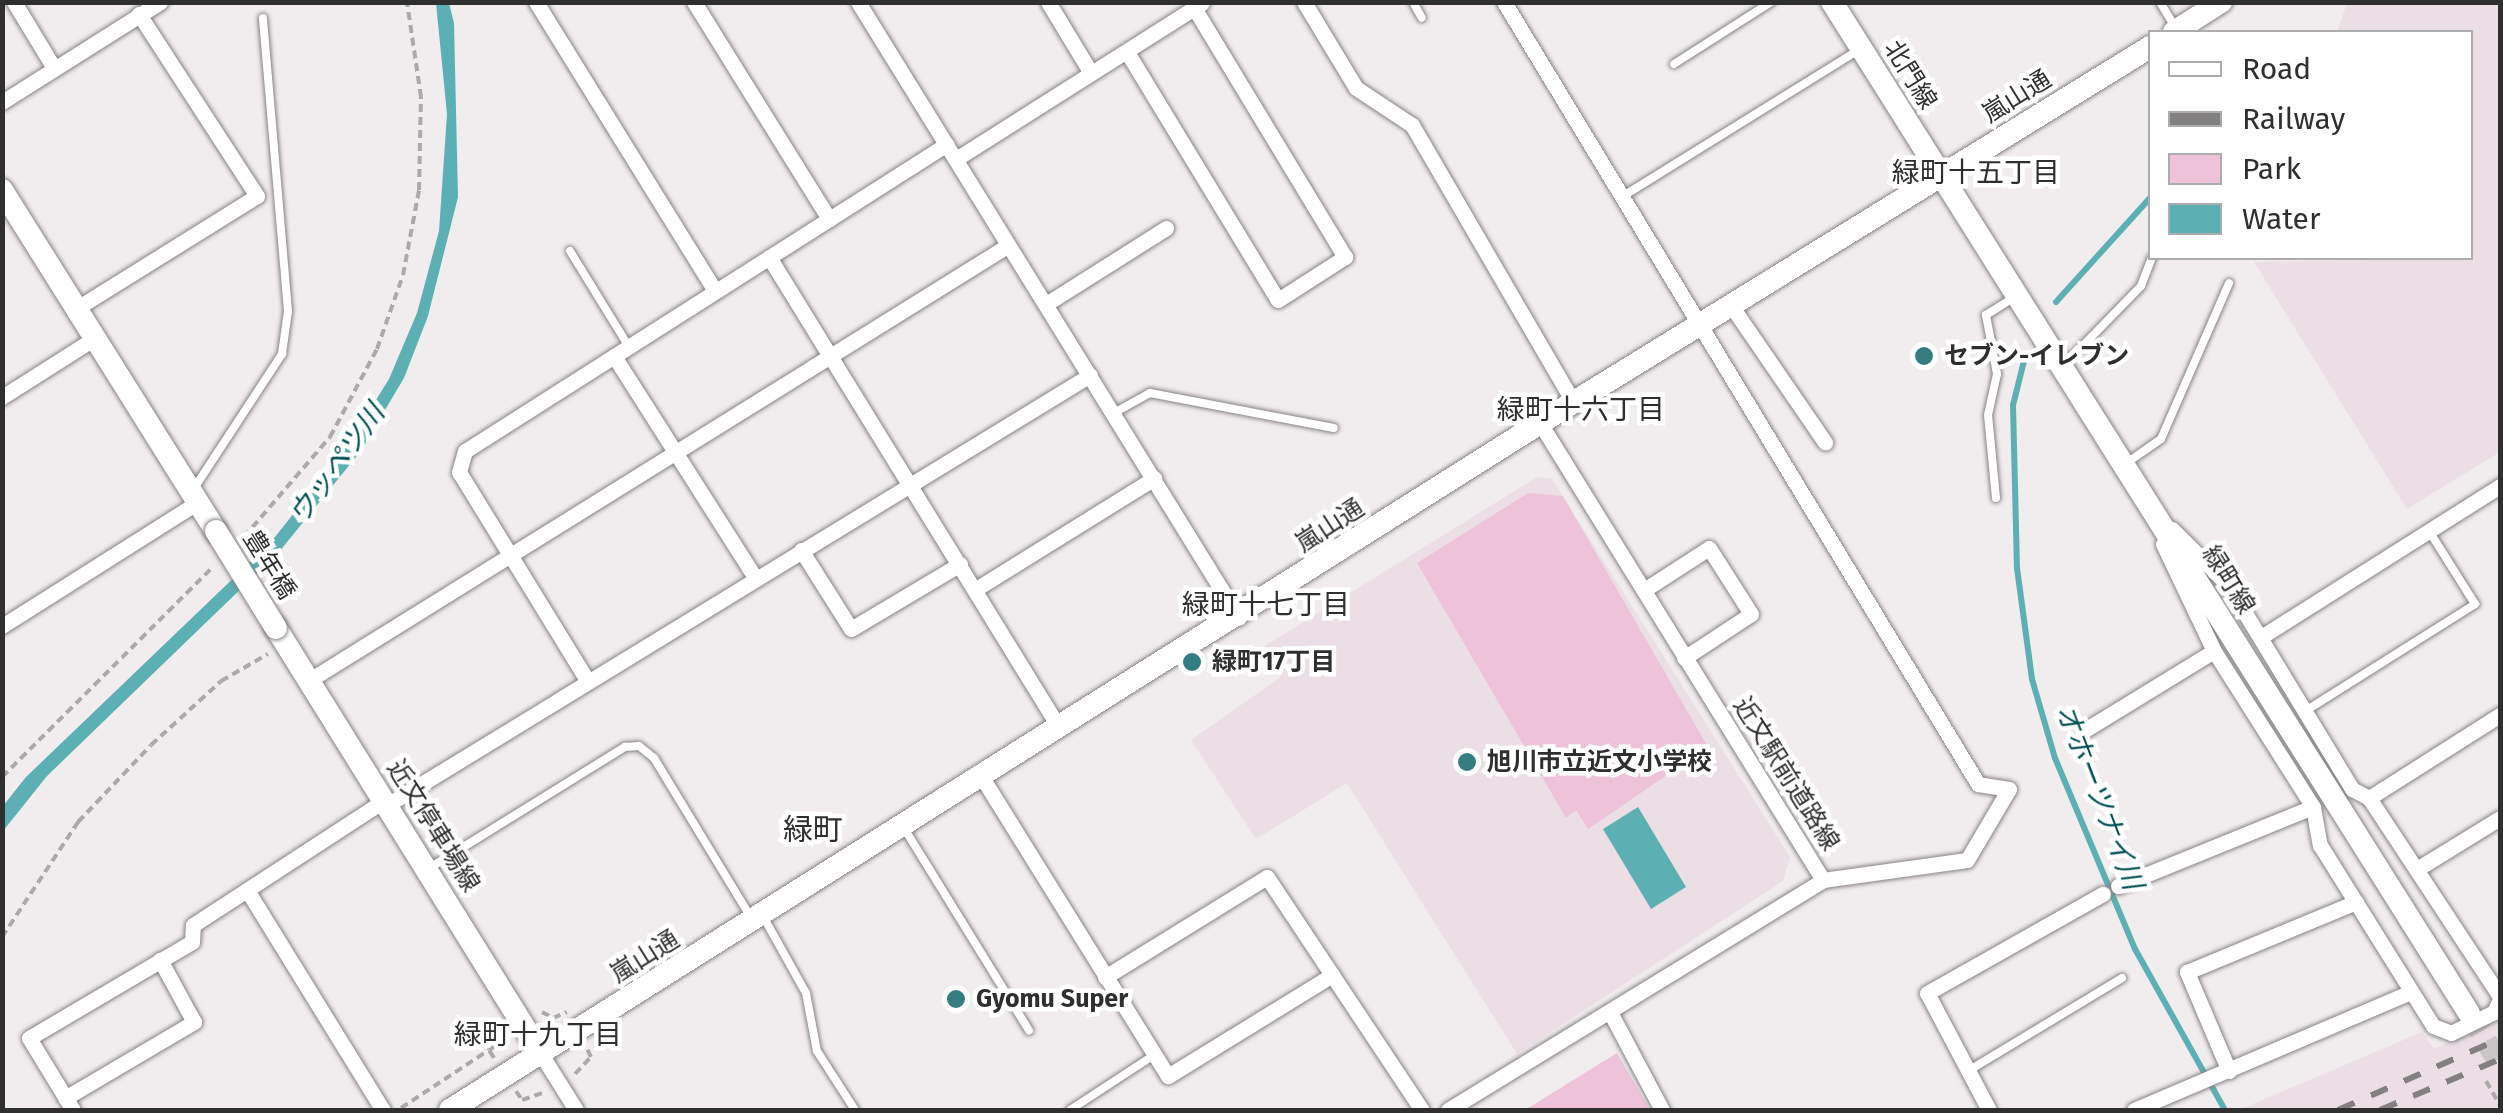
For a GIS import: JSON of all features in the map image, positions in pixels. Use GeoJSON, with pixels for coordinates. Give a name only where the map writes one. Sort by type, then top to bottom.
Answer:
{"type":"FeatureCollection","features":[{"type":"Feature","properties":{"kind":"street"},"geometry":{"type":"LineString","coordinates":[[14,2],[54,68]]}},
{"type":"Feature","properties":{"kind":"street"},"geometry":{"type":"LineString","coordinates":[[2,102],[160,2]]}},
{"type":"Feature","properties":{"kind":"street"},"geometry":{"type":"LineString","coordinates":[[536,2],[715,292]]}},
{"type":"Feature","properties":{"kind":"street"},"geometry":{"type":"LineString","coordinates":[[694,2],[829,218]]}},
{"type":"Feature","properties":{"kind":"street"},"geometry":{"type":"LineString","coordinates":[[858,2],[1239,618]]}},
{"type":"Feature","properties":{"kind":"street"},"geometry":{"type":"LineString","coordinates":[[1048,2],[1091,72]]}},
{"type":"Feature","properties":{"kind":"street"},"geometry":{"type":"LineString","coordinates":[[1304,2],[1356,88],[1412,126],[1573,402]]}},
{"type":"Feature","properties":{"kind":"street"},"geometry":{"type":"LineString","coordinates":[[1504,2],[1696,325],[1978,784],[2009,790],[1967,860],[1823,880]]}},
{"type":"Feature","properties":{"kind":"street","name":"北門線"},"geometry":{"type":"LineString","coordinates":[[1832,2],[1941,177]]}},
{"type":"Feature","properties":{"kind":"street"},"geometry":{"type":"LineString","coordinates":[[2179,30],[2221,2]]}},
{"type":"Feature","properties":{"kind":"street"},"geometry":{"type":"LineString","coordinates":[[956,159],[1198,5],[1345,257],[1278,300],[1127,52]]}},
{"type":"Feature","properties":{"kind":"street"},"geometry":{"type":"LineString","coordinates":[[76,308],[257,196],[139,14]]}},
{"type":"Feature","properties":{"kind":"street","name":"嵐山通"},"geometry":{"type":"LineString","coordinates":[[450,1110],[1239,618],[1696,325],[2148,48]]}},
{"type":"Feature","properties":{"kind":"street"},"geometry":{"type":"LineString","coordinates":[[587,680],[459,472],[466,451],[947,144]]}},
{"type":"Feature","properties":{"kind":"street","name":"緑町線"},"geometry":{"type":"LineString","coordinates":[[1941,177],[2469,1013]]}},
{"type":"Feature","properties":{"kind":"street"},"geometry":{"type":"LineString","coordinates":[[2,190],[194,497],[2,626]]}},
{"type":"Feature","properties":{"kind":"street"},"geometry":{"type":"LineString","coordinates":[[1046,304],[1166,228]]}},
{"type":"Feature","properties":{"kind":"street"},"geometry":{"type":"LineString","coordinates":[[308,681],[1007,246]]}},
{"type":"Feature","properties":{"kind":"street"},"geometry":{"type":"LineString","coordinates":[[769,257],[1060,729]]}},
{"type":"Feature","properties":{"kind":"street"},"geometry":{"type":"LineString","coordinates":[[1730,304],[1825,442]]}},
{"type":"Feature","properties":{"kind":"street"},"geometry":{"type":"LineString","coordinates":[[2,397],[95,338]]}},
{"type":"Feature","properties":{"kind":"street"},"geometry":{"type":"LineString","coordinates":[[614,356],[754,576]]}},
{"type":"Feature","properties":{"kind":"street"},"geometry":{"type":"LineString","coordinates":[[160,960],[194,1022],[69,1104],[29,1038],[160,960],[192,942],[192,925],[386,802],[1090,375]]}},
{"type":"Feature","properties":{"kind":"street","name":"近文駅前道路線"},"geometry":{"type":"LineString","coordinates":[[1448,1110],[1611,1014],[1823,880],[1540,423]]}},
{"type":"Feature","properties":{"kind":"street"},"geometry":{"type":"LineString","coordinates":[[976,589],[1154,478]]}},
{"type":"Feature","properties":{"kind":"street"},"geometry":{"type":"LineString","coordinates":[[2261,637],[2500,486]]}},
{"type":"Feature","properties":{"kind":"street","name":"豊年橋"},"geometry":{"type":"LineString","coordinates":[[194,497],[274,640]]}},
{"type":"Feature","properties":{"kind":"street"},"geometry":{"type":"LineString","coordinates":[[2158,520],[2228,586],[2352,788],[2369,798],[2500,998],[2494,1012],[2451,1032],[2433,1026],[2320,844],[2313,807],[2214,651],[2154,522],[2158,520]]}},
{"type":"Feature","properties":{"kind":"street"},"geometry":{"type":"LineString","coordinates":[[1644,590],[1709,548],[1752,614],[1684,658]]}},
{"type":"Feature","properties":{"kind":"street"},"geometry":{"type":"LineString","coordinates":[[801,550],[851,630],[960,564]]}},
{"type":"Feature","properties":{"kind":"street","name":"近文停車場線"},"geometry":{"type":"LineString","coordinates":[[274,640],[308,681],[541,1054]]}},
{"type":"Feature","properties":{"kind":"street"},"geometry":{"type":"LineString","coordinates":[[2085,730],[2214,651]]}},
{"type":"Feature","properties":{"kind":"street"},"geometry":{"type":"LineString","coordinates":[[2369,798],[2500,715]]}},
{"type":"Feature","properties":{"kind":"street"},"geometry":{"type":"LineString","coordinates":[[983,779],[1168,1076],[1332,976]]}},
{"type":"Feature","properties":{"kind":"street"},"geometry":{"type":"LineString","coordinates":[[1989,1110],[1927,993],[2111,890],[2313,807]]}},
{"type":"Feature","properties":{"kind":"street"},"geometry":{"type":"LineString","coordinates":[[2418,869],[2500,818]]}},
{"type":"Feature","properties":{"kind":"street"},"geometry":{"type":"LineString","coordinates":[[1105,977],[1267,877],[1422,1110]]}},
{"type":"Feature","properties":{"kind":"street"},"geometry":{"type":"LineString","coordinates":[[246,890],[383,1110]]}},
{"type":"Feature","properties":{"kind":"street"},"geometry":{"type":"LineString","coordinates":[[2230,1071],[2187,972],[2356,902]]}},
{"type":"Feature","properties":{"kind":"street"},"geometry":{"type":"LineString","coordinates":[[2134,1110],[2410,992]]}},
{"type":"Feature","properties":{"kind":"street"},"geometry":{"type":"LineString","coordinates":[[1611,1014],[1662,1110]]}},
{"type":"Feature","properties":{"kind":"street"},"geometry":{"type":"LineString","coordinates":[[541,1054],[576,1110]]}},
{"type":"Feature","properties":{"kind":"lane"},"geometry":{"type":"LineString","coordinates":[[1413,2],[1422,18]]}},
{"type":"Feature","properties":{"kind":"lane"},"geometry":{"type":"LineString","coordinates":[[1674,64],[1770,2]]}},
{"type":"Feature","properties":{"kind":"lane"},"geometry":{"type":"LineString","coordinates":[[2160,2],[2175,30]]}},
{"type":"Feature","properties":{"kind":"lane"},"geometry":{"type":"LineString","coordinates":[[194,497],[282,354],[288,311],[263,18]]}},
{"type":"Feature","properties":{"kind":"lane"},"geometry":{"type":"LineString","coordinates":[[1620,198],[1861,49]]}},
{"type":"Feature","properties":{"kind":"lane"},"geometry":{"type":"LineString","coordinates":[[257,196],[278,194]]}},
{"type":"Feature","properties":{"kind":"lane"},"geometry":{"type":"LineString","coordinates":[[570,251],[629,347]]}},
{"type":"Feature","properties":{"kind":"lane"},"geometry":{"type":"LineString","coordinates":[[2063,366],[2140,286],[2151,260]]}},
{"type":"Feature","properties":{"kind":"lane"},"geometry":{"type":"LineString","coordinates":[[2124,464],[2160,440],[2229,283]]}},
{"type":"Feature","properties":{"kind":"lane"},"geometry":{"type":"LineString","coordinates":[[1996,498],[1988,414],[1997,374],[1986,314],[2023,303]]}},
{"type":"Feature","properties":{"kind":"lane"},"geometry":{"type":"LineString","coordinates":[[1114,414],[1150,393],[1334,428]]}},
{"type":"Feature","properties":{"kind":"lane"},"geometry":{"type":"LineString","coordinates":[[2307,710],[2475,604],[2429,531]]}},
{"type":"Feature","properties":{"kind":"lane"},"geometry":{"type":"LineString","coordinates":[[428,869],[625,747],[639,746],[654,758],[806,993],[817,1051],[855,1110]]}},
{"type":"Feature","properties":{"kind":"lane"},"geometry":{"type":"LineString","coordinates":[[904,828],[1029,1030]]}},
{"type":"Feature","properties":{"kind":"lane"},"geometry":{"type":"LineString","coordinates":[[1968,1070],[2122,978]]}},
{"type":"Feature","properties":{"kind":"lane"},"geometry":{"type":"LineString","coordinates":[[1070,1110],[1154,1055]]}},
{"type":"Feature","properties":{"kind":"path"},"geometry":{"type":"LineString","coordinates":[[240,541],[330,437],[376,349],[403,275],[419,190],[420,116],[407,2]]}},
{"type":"Feature","properties":{"kind":"path"},"geometry":{"type":"LineString","coordinates":[[2,777],[226,555]]}},
{"type":"Feature","properties":{"kind":"path"},"geometry":{"type":"LineString","coordinates":[[2,937],[78,822],[150,745],[274,640]]}},
{"type":"Feature","properties":{"kind":"path"},"geometry":{"type":"LineString","coordinates":[[397,1110],[489,1050]]}},
{"type":"Feature","properties":{"kind":"path"},"geometry":{"type":"LineString","coordinates":[[2486,1081],[2500,1105]]}},
{"type":"Feature","properties":{"kind":"shaded area"},"geometry":{"type":"Polygon","coordinates":[[[2347,3],[2500,3],[2500,452],[2407,509],[2254,262],[2473,260],[2473,30],[2338,30],[2347,3]]]}},
{"type":"Feature","properties":{"kind":"shaded area","name":"旭川市立近文小学校"},"geometry":{"type":"Polygon","coordinates":[[[1537,477],[1552,479],[1790,857],[1783,881],[1517,1054],[1347,783],[1256,839],[1191,740],[1281,677],[1263,647],[1537,477]]]}},
{"type":"Feature","properties":{"kind":"shaded area"},"geometry":{"type":"Polygon","coordinates":[[[2500,1019],[2500,1110],[2239,1110],[2422,1032],[2434,1049],[2500,1019]]]}},
{"type":"Feature","properties":{"kind":"green space"},"geometry":{"type":"Polygon","coordinates":[[[1528,493],[1563,496],[1708,747],[1588,829],[1576,810],[1566,818],[1417,563],[1528,493]]]}},
{"type":"Feature","properties":{"kind":"green space"},"geometry":{"type":"Polygon","coordinates":[[[1617,1053],[1650,1110],[1525,1110],[1617,1053]]]}},
{"type":"Feature","properties":{"kind":"water","name":"ウッペツ川"},"geometry":{"type":"Polygon","coordinates":[[[436,3],[449,3],[454,23],[458,197],[428,316],[404,378],[360,452],[279,552],[47,776],[3,831],[3,806],[26,777],[271,542],[348,445],[389,379],[417,313],[439,231],[447,114],[436,3]]]}},
{"type":"Feature","properties":{"kind":"water"},"geometry":{"type":"Polygon","coordinates":[[[1638,807],[1686,887],[1651,909],[1603,829],[1638,807]]]}},
{"type":"Feature","properties":{"kind":"waterway","name":"オホーツナイ川"},"geometry":{"type":"LineString","coordinates":[[2056,302],[2148,200]]}},
{"type":"Feature","properties":{"kind":"waterway","name":"オホーツナイ川"},"geometry":{"type":"LineString","coordinates":[[2025,357],[2013,405],[2017,568],[2032,679],[2055,758],[2135,949],[2225,1110]]}},
{"type":"Feature","properties":{"kind":"tunnel"},"geometry":{"type":"LineString","coordinates":[[2469,1013],[2500,1064]]}},
{"type":"Feature","properties":{"kind":"railway"},"geometry":{"type":"LineString","coordinates":[[2338,1110],[2500,1039]]}},
{"type":"Feature","properties":{"kind":"railway"},"geometry":{"type":"LineString","coordinates":[[2380,1110],[2500,1059]]}},
{"type":"Feature","properties":{"kind":"place","name":"セブン-イレブン"},"geometry":{"type":"Point","coordinates":[1924,356]}},
{"type":"Feature","properties":{"kind":"place","name":"緑町17丁目"},"geometry":{"type":"Point","coordinates":[1192,662]}},
{"type":"Feature","properties":{"kind":"place","name":"旭川市立近文小学校"},"geometry":{"type":"Point","coordinates":[1467,762]}},
{"type":"Feature","properties":{"kind":"place","name":"Gyomu Super"},"geometry":{"type":"Point","coordinates":[956,999]}},
{"type":"Feature","properties":{"kind":"district","name":"緑町十五丁目"},"geometry":{"type":"Point","coordinates":[1976,173]}},
{"type":"Feature","properties":{"kind":"district","name":"緑町十六丁目"},"geometry":{"type":"Point","coordinates":[1581,410]}},
{"type":"Feature","properties":{"kind":"district","name":"緑町十七丁目"},"geometry":{"type":"Point","coordinates":[1266,605]}},
{"type":"Feature","properties":{"kind":"district","name":"緑町"},"geometry":{"type":"Point","coordinates":[813,830]}},
{"type":"Feature","properties":{"kind":"district","name":"緑町十九丁目"},"geometry":{"type":"Point","coordinates":[538,1035]}}]}
